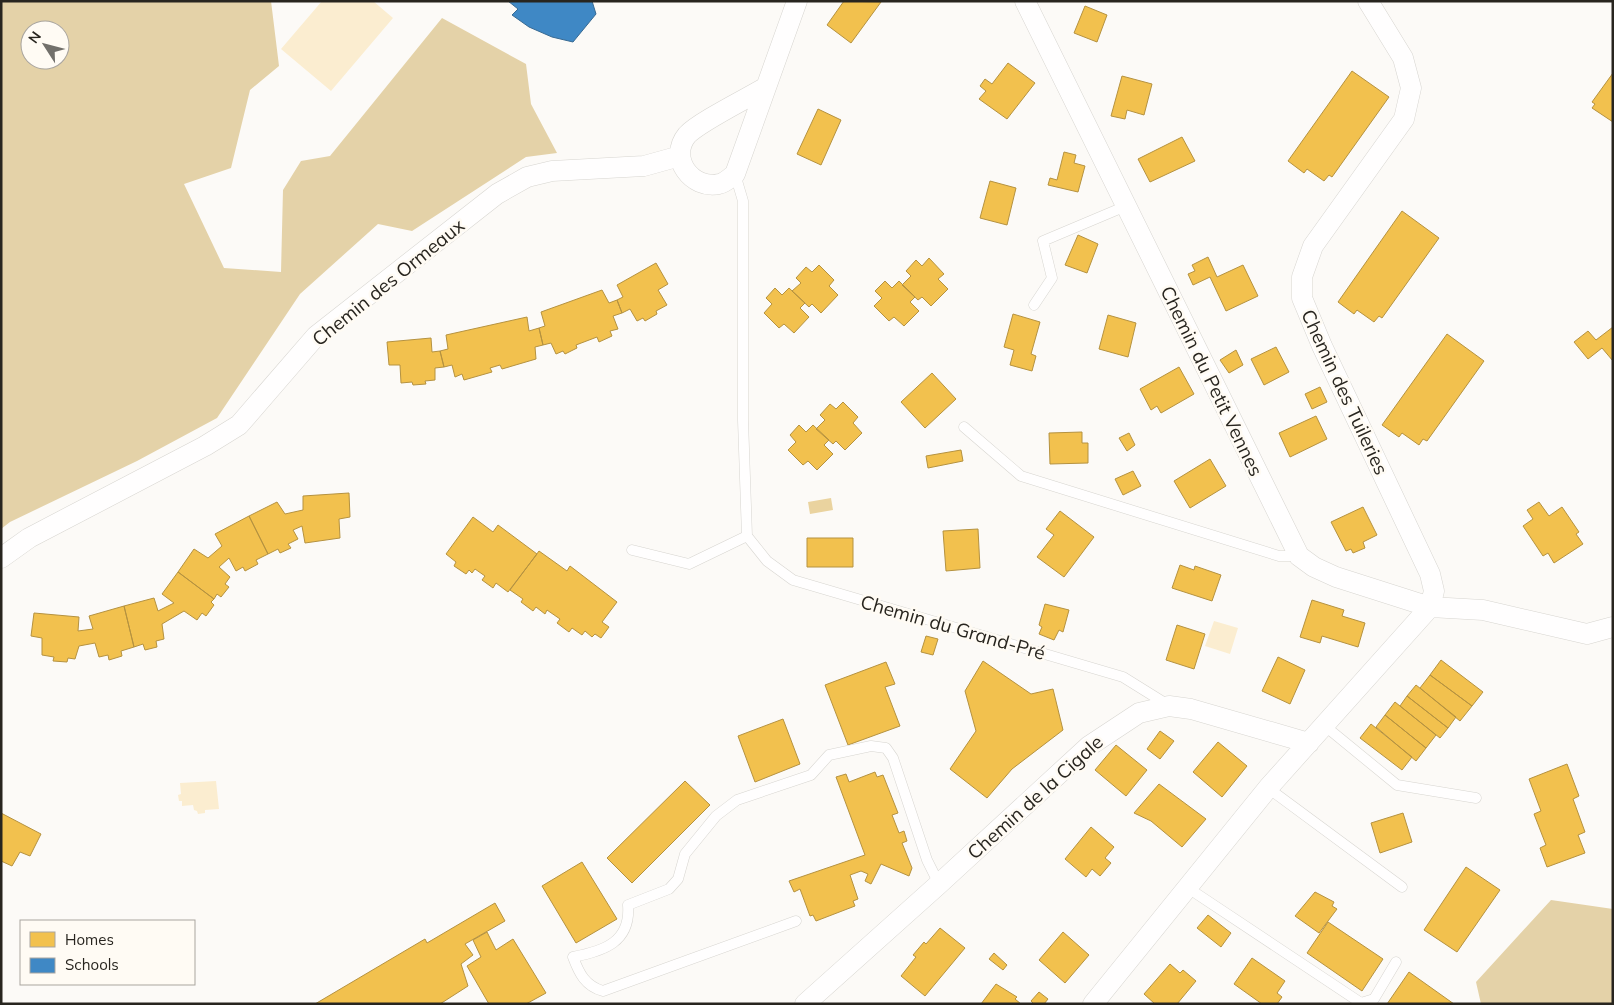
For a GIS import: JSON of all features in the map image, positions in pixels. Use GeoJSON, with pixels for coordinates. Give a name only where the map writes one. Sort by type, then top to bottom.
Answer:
{"type":"FeatureCollection","features":[{"type":"Feature","properties":{"kind":"street"},"geometry":{"type":"LineString","coordinates":[[766,88],[686,136],[680,156],[687,174],[700,184],[720,184],[735,174],[744,153],[797,1]]}},
{"type":"Feature","properties":{"kind":"street","name":"Chemin du Petit Vennes"},"geometry":{"type":"LineString","coordinates":[[1025,1],[1299,556]]}},
{"type":"Feature","properties":{"kind":"street","name":"Chemin des Tuileries"},"geometry":{"type":"LineString","coordinates":[[1368,1],[1403,58],[1411,88],[1404,119],[1313,246],[1302,277],[1302,298],[1318,337],[1430,574],[1434,591],[1430,607]]}},
{"type":"Feature","properties":{"kind":"street","name":"Chemin des Ormeaux"},"geometry":{"type":"LineString","coordinates":[[1,558],[29,538],[205,446],[239,425],[316,336],[497,194],[528,177],[552,171],[644,166],[680,156]]}},
{"type":"Feature","properties":{"kind":"street"},"geometry":{"type":"LineString","coordinates":[[1299,556],[1314,567],[1336,577],[1430,607],[1483,610],[1587,634],[1613,627]]}},
{"type":"Feature","properties":{"kind":"street"},"geometry":{"type":"LineString","coordinates":[[1096,1003],[1268,788],[1326,726],[1430,607]]}},
{"type":"Feature","properties":{"kind":"street","name":"Chemin de la Cigale"},"geometry":{"type":"LineString","coordinates":[[805,1004],[1089,746],[1139,713],[1169,706],[1191,709],[1309,743]]}},
{"type":"Feature","properties":{"kind":"lane"},"geometry":{"type":"LineString","coordinates":[[632,550],[689,564],[748,536],[742,410],[743,201],[735,174]]}},
{"type":"Feature","properties":{"kind":"lane"},"geometry":{"type":"LineString","coordinates":[[1034,305],[1052,278],[1043,241],[1126,206]]}},
{"type":"Feature","properties":{"kind":"lane"},"geometry":{"type":"LineString","coordinates":[[964,427],[1021,476],[1279,556],[1299,556]]}},
{"type":"Feature","properties":{"kind":"lane","name":"Chemin du Grand-Pré"},"geometry":{"type":"LineString","coordinates":[[748,536],[767,561],[793,580],[1123,677],[1169,706]]}},
{"type":"Feature","properties":{"kind":"lane"},"geometry":{"type":"LineString","coordinates":[[1326,726],[1397,785],[1476,798]]}},
{"type":"Feature","properties":{"kind":"lane"},"geometry":{"type":"LineString","coordinates":[[796,921],[603,991],[593,988],[580,975],[573,957],[599,952],[618,940],[629,916],[628,905],[669,889],[678,879],[685,854],[716,816],[737,800],[811,775],[829,755],[871,746],[886,748],[893,758],[927,860],[939,884]]}},
{"type":"Feature","properties":{"kind":"lane"},"geometry":{"type":"LineString","coordinates":[[1268,788],[1402,887]]}},
{"type":"Feature","properties":{"kind":"lane"},"geometry":{"type":"LineString","coordinates":[[1188,888],[1361,1004],[1374,999],[1396,962]]}},
{"type":"Feature","properties":{"kind":"shaded area"},"geometry":{"type":"Polygon","coordinates":[[[1,1],[271,1],[279,66],[250,90],[231,168],[184,184],[224,268],[281,272],[283,190],[301,161],[330,156],[442,18],[526,64],[531,104],[557,153],[526,157],[412,231],[378,224],[300,294],[217,418],[137,461],[10,522],[1,529],[1,1]]]}},
{"type":"Feature","properties":{"kind":"shaded area"},"geometry":{"type":"Polygon","coordinates":[[[322,1],[373,1],[393,18],[331,91],[281,49],[322,1]]]}},
{"type":"Feature","properties":{"kind":"shaded area"},"geometry":{"type":"Polygon","coordinates":[[[831,498],[833,510],[810,514],[808,502],[831,498]]]}},
{"type":"Feature","properties":{"kind":"shaded area"},"geometry":{"type":"Polygon","coordinates":[[[1214,621],[1238,628],[1230,654],[1205,646],[1214,621]]]}},
{"type":"Feature","properties":{"kind":"shaded area"},"geometry":{"type":"Polygon","coordinates":[[[216,781],[219,809],[205,810],[205,813],[198,814],[194,810],[193,805],[182,806],[182,801],[179,801],[178,795],[181,794],[180,783],[216,781]]]}},
{"type":"Feature","properties":{"kind":"shaded area"},"geometry":{"type":"Polygon","coordinates":[[[1551,900],[1613,909],[1613,1004],[1481,1004],[1476,982],[1551,900]]]}},
{"type":"Feature","properties":{"kind":"building: Homes"},"geometry":{"type":"Polygon","coordinates":[[[844,1],[881,2],[851,43],[827,25],[844,1]]]}},
{"type":"Feature","properties":{"kind":"building: Homes"},"geometry":{"type":"Polygon","coordinates":[[[1085,6],[1107,15],[1097,42],[1074,33],[1085,6]]]}},
{"type":"Feature","properties":{"kind":"building: Homes"},"geometry":{"type":"Polygon","coordinates":[[[1008,63],[1035,83],[1007,119],[979,99],[986,91],[980,86],[985,79],[992,84],[1008,63]]]}},
{"type":"Feature","properties":{"kind":"building: Homes"},"geometry":{"type":"Polygon","coordinates":[[[1352,71],[1389,97],[1332,177],[1329,175],[1324,181],[1307,169],[1304,173],[1288,161],[1352,71]]]}},
{"type":"Feature","properties":{"kind":"building: Homes"},"geometry":{"type":"Polygon","coordinates":[[[1613,73],[1613,122],[1592,108],[1595,104],[1592,102],[1613,73]]]}},
{"type":"Feature","properties":{"kind":"building: Homes"},"geometry":{"type":"Polygon","coordinates":[[[1122,76],[1152,84],[1144,115],[1127,110],[1125,119],[1111,116],[1122,76]]]}},
{"type":"Feature","properties":{"kind":"building: Homes"},"geometry":{"type":"Polygon","coordinates":[[[818,109],[841,120],[821,165],[797,154],[818,109]]]}},
{"type":"Feature","properties":{"kind":"building: Homes"},"geometry":{"type":"Polygon","coordinates":[[[1182,137],[1195,161],[1150,182],[1138,159],[1182,137]]]}},
{"type":"Feature","properties":{"kind":"building: Homes"},"geometry":{"type":"Polygon","coordinates":[[[1064,152],[1076,155],[1074,163],[1085,166],[1078,192],[1048,185],[1050,178],[1057,180],[1064,152]]]}},
{"type":"Feature","properties":{"kind":"building: Homes"},"geometry":{"type":"Polygon","coordinates":[[[990,181],[1016,188],[1007,225],[980,218],[990,181]]]}},
{"type":"Feature","properties":{"kind":"building: Homes"},"geometry":{"type":"Polygon","coordinates":[[[1402,211],[1439,238],[1382,318],[1379,316],[1374,322],[1357,310],[1354,314],[1338,302],[1402,211]]]}},
{"type":"Feature","properties":{"kind":"building: Homes"},"geometry":{"type":"Polygon","coordinates":[[[1078,235],[1098,244],[1087,273],[1065,265],[1078,235]]]}},
{"type":"Feature","properties":{"kind":"building: Homes"},"geometry":{"type":"Polygon","coordinates":[[[1208,257],[1217,277],[1243,265],[1258,296],[1226,311],[1210,277],[1193,285],[1188,274],[1195,271],[1192,265],[1208,257]]]}},
{"type":"Feature","properties":{"kind":"building: Homes"},"geometry":{"type":"Polygon","coordinates":[[[929,258],[944,274],[938,279],[948,289],[931,306],[922,297],[918,300],[902,285],[911,276],[906,271],[916,260],[922,266],[929,258]]]}},
{"type":"Feature","properties":{"kind":"building: Homes"},"geometry":{"type":"Polygon","coordinates":[[[656,263],[668,284],[658,290],[667,305],[656,311],[657,314],[645,321],[643,318],[637,321],[630,309],[622,313],[617,300],[623,297],[617,285],[656,263]]]}},
{"type":"Feature","properties":{"kind":"building: Homes"},"geometry":{"type":"Polygon","coordinates":[[[819,265],[834,280],[829,286],[838,295],[821,313],[812,304],[809,307],[792,291],[801,283],[796,278],[806,267],[812,272],[819,265]]]}},
{"type":"Feature","properties":{"kind":"building: Homes"},"geometry":{"type":"Polygon","coordinates":[[[885,281],[892,288],[899,281],[915,297],[910,302],[919,311],[904,326],[894,317],[889,321],[874,306],[882,298],[875,291],[885,281]]]}},
{"type":"Feature","properties":{"kind":"building: Homes"},"geometry":{"type":"Polygon","coordinates":[[[775,288],[782,295],[789,288],[805,303],[800,308],[809,317],[794,333],[784,324],[779,328],[764,313],[772,304],[766,298],[775,288]]]}},
{"type":"Feature","properties":{"kind":"building: Homes"},"geometry":{"type":"Polygon","coordinates":[[[602,290],[609,303],[617,300],[622,313],[613,316],[618,329],[610,331],[612,336],[599,342],[597,337],[576,345],[577,348],[565,354],[563,351],[556,354],[551,343],[543,345],[539,328],[545,326],[541,312],[602,290]]]}},
{"type":"Feature","properties":{"kind":"building: Homes"},"geometry":{"type":"Polygon","coordinates":[[[1013,314],[1040,322],[1031,354],[1036,356],[1032,371],[1010,365],[1014,350],[1004,347],[1013,314]]]}},
{"type":"Feature","properties":{"kind":"building: Homes"},"geometry":{"type":"Polygon","coordinates":[[[1108,315],[1136,323],[1128,357],[1099,349],[1108,315]]]}},
{"type":"Feature","properties":{"kind":"building: Homes"},"geometry":{"type":"Polygon","coordinates":[[[527,317],[529,331],[539,328],[543,345],[535,347],[536,359],[502,369],[500,365],[490,368],[492,372],[464,380],[462,374],[455,377],[452,365],[444,367],[440,351],[448,349],[446,335],[527,317]]]}},
{"type":"Feature","properties":{"kind":"building: Homes"},"geometry":{"type":"Polygon","coordinates":[[[1613,327],[1613,361],[1602,348],[1588,359],[1574,342],[1588,331],[1596,340],[1613,327]]]}},
{"type":"Feature","properties":{"kind":"building: Homes"},"geometry":{"type":"Polygon","coordinates":[[[1447,334],[1484,361],[1427,441],[1423,439],[1419,445],[1402,433],[1399,437],[1382,425],[1447,334]]]}},
{"type":"Feature","properties":{"kind":"building: Homes"},"geometry":{"type":"Polygon","coordinates":[[[431,338],[432,352],[440,351],[444,367],[435,368],[435,380],[425,381],[426,384],[413,385],[412,382],[401,383],[400,365],[389,365],[387,342],[431,338]]]}},
{"type":"Feature","properties":{"kind":"building: Homes"},"geometry":{"type":"Polygon","coordinates":[[[1276,347],[1289,372],[1264,385],[1251,359],[1276,347]]]}},
{"type":"Feature","properties":{"kind":"building: Homes"},"geometry":{"type":"Polygon","coordinates":[[[1236,350],[1243,365],[1229,373],[1220,360],[1236,350]]]}},
{"type":"Feature","properties":{"kind":"building: Homes"},"geometry":{"type":"Polygon","coordinates":[[[1179,367],[1194,394],[1161,413],[1157,406],[1151,410],[1140,389],[1179,367]]]}},
{"type":"Feature","properties":{"kind":"building: Homes"},"geometry":{"type":"Polygon","coordinates":[[[932,373],[956,399],[925,428],[901,402],[932,373]]]}},
{"type":"Feature","properties":{"kind":"building: Homes"},"geometry":{"type":"Polygon","coordinates":[[[1320,387],[1327,402],[1312,409],[1305,394],[1320,387]]]}},
{"type":"Feature","properties":{"kind":"building: Homes"},"geometry":{"type":"Polygon","coordinates":[[[843,402],[858,417],[853,423],[862,433],[845,450],[836,441],[833,444],[816,429],[825,420],[820,415],[830,404],[836,409],[843,402]]]}},
{"type":"Feature","properties":{"kind":"building: Homes"},"geometry":{"type":"Polygon","coordinates":[[[1316,416],[1327,439],[1290,457],[1279,433],[1316,416]]]}},
{"type":"Feature","properties":{"kind":"building: Homes"},"geometry":{"type":"Polygon","coordinates":[[[799,425],[806,432],[813,425],[829,440],[824,445],[833,454],[817,470],[808,461],[803,465],[788,450],[796,442],[790,435],[799,425]]]}},
{"type":"Feature","properties":{"kind":"building: Homes"},"geometry":{"type":"Polygon","coordinates":[[[1082,432],[1082,443],[1088,443],[1088,463],[1050,464],[1049,433],[1082,432]]]}},
{"type":"Feature","properties":{"kind":"building: Homes"},"geometry":{"type":"Polygon","coordinates":[[[1129,433],[1135,445],[1127,451],[1119,438],[1129,433]]]}},
{"type":"Feature","properties":{"kind":"building: Homes"},"geometry":{"type":"Polygon","coordinates":[[[961,450],[963,461],[928,468],[926,456],[961,450]]]}},
{"type":"Feature","properties":{"kind":"building: Homes"},"geometry":{"type":"Polygon","coordinates":[[[1210,459],[1226,486],[1190,508],[1174,481],[1210,459]]]}},
{"type":"Feature","properties":{"kind":"building: Homes"},"geometry":{"type":"Polygon","coordinates":[[[1133,471],[1141,486],[1123,495],[1115,479],[1133,471]]]}},
{"type":"Feature","properties":{"kind":"building: Homes"},"geometry":{"type":"Polygon","coordinates":[[[349,493],[350,517],[339,519],[340,538],[305,543],[302,526],[293,530],[298,539],[288,544],[291,548],[280,553],[278,549],[268,554],[249,516],[277,502],[285,514],[303,510],[303,496],[349,493]]]}},
{"type":"Feature","properties":{"kind":"building: Homes"},"geometry":{"type":"Polygon","coordinates":[[[1539,502],[1549,516],[1562,507],[1579,532],[1576,534],[1583,544],[1554,563],[1548,553],[1543,556],[1523,526],[1533,519],[1527,510],[1539,502]]]}},
{"type":"Feature","properties":{"kind":"building: Homes"},"geometry":{"type":"Polygon","coordinates":[[[1363,507],[1377,535],[1363,542],[1365,548],[1353,553],[1351,549],[1346,551],[1331,522],[1363,507]]]}},
{"type":"Feature","properties":{"kind":"building: Homes"},"geometry":{"type":"Polygon","coordinates":[[[1060,511],[1094,537],[1064,577],[1037,557],[1054,535],[1046,529],[1060,511]]]}},
{"type":"Feature","properties":{"kind":"building: Homes"},"geometry":{"type":"Polygon","coordinates":[[[249,516],[268,554],[256,560],[258,564],[245,571],[243,567],[236,571],[229,558],[219,567],[230,577],[225,584],[229,587],[221,597],[217,594],[214,599],[178,572],[194,549],[208,558],[222,546],[215,534],[249,516]]]}},
{"type":"Feature","properties":{"kind":"building: Homes"},"geometry":{"type":"Polygon","coordinates":[[[473,517],[493,532],[498,525],[537,554],[508,592],[496,583],[493,588],[482,580],[485,576],[475,569],[472,573],[469,570],[466,574],[454,566],[456,562],[446,554],[473,517]]]}},
{"type":"Feature","properties":{"kind":"building: Homes"},"geometry":{"type":"Polygon","coordinates":[[[978,529],[980,568],[946,571],[943,531],[978,529]]]}},
{"type":"Feature","properties":{"kind":"building: Homes"},"geometry":{"type":"Polygon","coordinates":[[[807,538],[853,538],[853,567],[807,567],[807,538]]]}},
{"type":"Feature","properties":{"kind":"building: Homes"},"geometry":{"type":"Polygon","coordinates":[[[539,551],[567,571],[570,566],[617,602],[602,622],[609,627],[601,638],[595,634],[592,637],[585,631],[582,635],[572,628],[569,632],[557,623],[560,619],[547,610],[545,614],[536,607],[533,611],[521,602],[523,599],[510,590],[539,551]]]}},
{"type":"Feature","properties":{"kind":"building: Homes"},"geometry":{"type":"Polygon","coordinates":[[[1180,565],[1194,570],[1195,566],[1221,575],[1212,601],[1172,588],[1180,565]]]}},
{"type":"Feature","properties":{"kind":"building: Homes"},"geometry":{"type":"Polygon","coordinates":[[[178,572],[214,599],[211,602],[214,605],[206,616],[202,613],[197,620],[184,611],[162,624],[164,639],[156,641],[157,647],[145,650],[143,644],[134,647],[124,606],[154,598],[158,611],[174,603],[162,594],[178,572]]]}},
{"type":"Feature","properties":{"kind":"building: Homes"},"geometry":{"type":"Polygon","coordinates":[[[1312,600],[1344,610],[1342,616],[1365,623],[1358,647],[1322,636],[1320,643],[1300,637],[1312,600]]]}},
{"type":"Feature","properties":{"kind":"building: Homes"},"geometry":{"type":"Polygon","coordinates":[[[1045,604],[1069,610],[1063,632],[1059,630],[1054,640],[1039,634],[1042,627],[1039,625],[1045,604]]]}},
{"type":"Feature","properties":{"kind":"building: Homes"},"geometry":{"type":"Polygon","coordinates":[[[124,606],[134,647],[121,651],[122,656],[109,660],[108,655],[99,657],[95,643],[79,646],[75,659],[68,658],[67,662],[53,661],[54,657],[42,655],[42,638],[31,636],[34,613],[79,617],[78,631],[93,629],[89,616],[124,606]]]}},
{"type":"Feature","properties":{"kind":"building: Homes"},"geometry":{"type":"Polygon","coordinates":[[[1177,625],[1205,634],[1194,669],[1166,660],[1177,625]]]}},
{"type":"Feature","properties":{"kind":"building: Homes"},"geometry":{"type":"Polygon","coordinates":[[[926,636],[938,639],[933,655],[921,652],[926,636]]]}},
{"type":"Feature","properties":{"kind":"building: Homes"},"geometry":{"type":"Polygon","coordinates":[[[1278,657],[1305,670],[1290,704],[1262,691],[1278,657]]]}},
{"type":"Feature","properties":{"kind":"building: Homes"},"geometry":{"type":"Polygon","coordinates":[[[1441,660],[1483,692],[1472,706],[1430,675],[1441,660]]]}},
{"type":"Feature","properties":{"kind":"building: Homes"},"geometry":{"type":"Polygon","coordinates":[[[983,661],[1031,694],[1053,689],[1063,730],[1012,769],[987,798],[950,769],[976,731],[965,691],[983,661]]]}},
{"type":"Feature","properties":{"kind":"building: Homes"},"geometry":{"type":"Polygon","coordinates":[[[886,662],[895,684],[885,687],[900,726],[848,745],[825,685],[886,662]]]}},
{"type":"Feature","properties":{"kind":"building: Homes"},"geometry":{"type":"Polygon","coordinates":[[[1430,675],[1472,706],[1460,721],[1420,688],[1430,675]]]}},
{"type":"Feature","properties":{"kind":"building: Homes"},"geometry":{"type":"Polygon","coordinates":[[[1416,685],[1456,717],[1448,728],[1407,696],[1416,685]]]}},
{"type":"Feature","properties":{"kind":"building: Homes"},"geometry":{"type":"Polygon","coordinates":[[[1407,696],[1448,728],[1440,738],[1400,706],[1407,696]]]}},
{"type":"Feature","properties":{"kind":"building: Homes"},"geometry":{"type":"Polygon","coordinates":[[[1395,702],[1436,735],[1426,748],[1385,715],[1395,702]]]}},
{"type":"Feature","properties":{"kind":"building: Homes"},"geometry":{"type":"Polygon","coordinates":[[[1385,715],[1426,748],[1416,761],[1376,727],[1385,715]]]}},
{"type":"Feature","properties":{"kind":"building: Homes"},"geometry":{"type":"Polygon","coordinates":[[[783,719],[800,764],[755,782],[738,736],[783,719]]]}},
{"type":"Feature","properties":{"kind":"building: Homes"},"geometry":{"type":"Polygon","coordinates":[[[1371,724],[1412,757],[1402,770],[1360,738],[1371,724]]]}},
{"type":"Feature","properties":{"kind":"building: Homes"},"geometry":{"type":"Polygon","coordinates":[[[1160,731],[1174,741],[1160,759],[1147,749],[1160,731]]]}},
{"type":"Feature","properties":{"kind":"building: Homes"},"geometry":{"type":"Polygon","coordinates":[[[1218,742],[1247,766],[1222,797],[1193,772],[1218,742]]]}},
{"type":"Feature","properties":{"kind":"building: Homes"},"geometry":{"type":"Polygon","coordinates":[[[1116,745],[1147,770],[1126,796],[1095,770],[1116,745]]]}},
{"type":"Feature","properties":{"kind":"building: Homes"},"geometry":{"type":"Polygon","coordinates":[[[1567,764],[1579,796],[1573,799],[1585,832],[1578,835],[1585,853],[1547,867],[1540,848],[1546,845],[1534,814],[1541,811],[1529,779],[1567,764]]]}},
{"type":"Feature","properties":{"kind":"building: Homes"},"geometry":{"type":"Polygon","coordinates":[[[875,772],[877,777],[883,775],[898,813],[892,815],[899,833],[904,831],[907,841],[902,843],[912,868],[909,876],[881,864],[871,884],[865,881],[868,874],[861,871],[850,875],[858,899],[853,901],[855,906],[816,921],[813,915],[810,916],[800,889],[794,892],[789,881],[865,855],[836,777],[846,774],[849,782],[875,772]]]}},
{"type":"Feature","properties":{"kind":"building: Homes"},"geometry":{"type":"Polygon","coordinates":[[[685,781],[710,805],[632,883],[607,858],[685,781]]]}},
{"type":"Feature","properties":{"kind":"building: Homes"},"geometry":{"type":"Polygon","coordinates":[[[1159,784],[1206,819],[1182,847],[1151,821],[1134,813],[1159,784]]]}},
{"type":"Feature","properties":{"kind":"building: Homes"},"geometry":{"type":"Polygon","coordinates":[[[1,813],[41,834],[30,856],[20,852],[12,866],[1,861],[1,813]]]}},
{"type":"Feature","properties":{"kind":"building: Homes"},"geometry":{"type":"Polygon","coordinates":[[[1403,813],[1412,842],[1380,853],[1371,823],[1403,813]]]}},
{"type":"Feature","properties":{"kind":"building: Homes"},"geometry":{"type":"Polygon","coordinates":[[[1091,827],[1114,847],[1105,858],[1111,863],[1100,876],[1092,869],[1086,877],[1065,859],[1091,827]]]}},
{"type":"Feature","properties":{"kind":"building: Homes"},"geometry":{"type":"Polygon","coordinates":[[[582,862],[617,919],[576,943],[542,886],[582,862]]]}},
{"type":"Feature","properties":{"kind":"building: Homes"},"geometry":{"type":"Polygon","coordinates":[[[1466,867],[1500,890],[1457,952],[1424,930],[1466,867]]]}},
{"type":"Feature","properties":{"kind":"building: Homes"},"geometry":{"type":"Polygon","coordinates":[[[1315,892],[1334,902],[1332,906],[1337,909],[1319,933],[1295,916],[1315,892]]]}},
{"type":"Feature","properties":{"kind":"building: Homes"},"geometry":{"type":"Polygon","coordinates":[[[495,903],[505,921],[465,944],[473,955],[461,964],[468,986],[440,1004],[315,1004],[425,939],[427,943],[495,903]]]}},
{"type":"Feature","properties":{"kind":"building: Homes"},"geometry":{"type":"Polygon","coordinates":[[[1208,915],[1231,933],[1221,947],[1197,928],[1208,915]]]}},
{"type":"Feature","properties":{"kind":"building: Homes"},"geometry":{"type":"Polygon","coordinates":[[[1328,922],[1383,959],[1362,991],[1307,953],[1328,922]]]}},
{"type":"Feature","properties":{"kind":"building: Homes"},"geometry":{"type":"Polygon","coordinates":[[[940,928],[965,948],[925,996],[901,976],[916,957],[913,955],[940,928]]]}},
{"type":"Feature","properties":{"kind":"building: Homes"},"geometry":{"type":"Polygon","coordinates":[[[487,932],[496,950],[513,939],[546,993],[526,1004],[489,1004],[467,966],[481,957],[473,940],[487,932]]]}},
{"type":"Feature","properties":{"kind":"building: Homes"},"geometry":{"type":"Polygon","coordinates":[[[1063,932],[1089,955],[1065,983],[1039,960],[1063,932]]]}},
{"type":"Feature","properties":{"kind":"building: Homes"},"geometry":{"type":"Polygon","coordinates":[[[994,953],[1007,965],[1003,970],[989,959],[994,953]]]}},
{"type":"Feature","properties":{"kind":"building: Homes"},"geometry":{"type":"Polygon","coordinates":[[[1252,958],[1285,981],[1277,993],[1282,997],[1277,1004],[1262,1004],[1234,984],[1252,958]]]}},
{"type":"Feature","properties":{"kind":"building: Homes"},"geometry":{"type":"Polygon","coordinates":[[[1170,964],[1180,973],[1183,970],[1196,981],[1177,1004],[1155,1004],[1144,994],[1170,964]]]}},
{"type":"Feature","properties":{"kind":"building: Homes"},"geometry":{"type":"Polygon","coordinates":[[[1409,972],[1454,1004],[1387,1004],[1409,972]]]}},
{"type":"Feature","properties":{"kind":"building: Homes"},"geometry":{"type":"Polygon","coordinates":[[[996,984],[1017,997],[1015,999],[1021,1004],[981,1004],[996,984]]]}},
{"type":"Feature","properties":{"kind":"building: Homes"},"geometry":{"type":"Polygon","coordinates":[[[1039,992],[1048,999],[1044,1004],[1034,1004],[1031,1001],[1039,992]]]}},
{"type":"Feature","properties":{"kind":"building: Schools"},"geometry":{"type":"Polygon","coordinates":[[[508,1],[592,1],[596,14],[573,42],[552,37],[529,27],[512,15],[518,9],[508,1]]]}}]}
